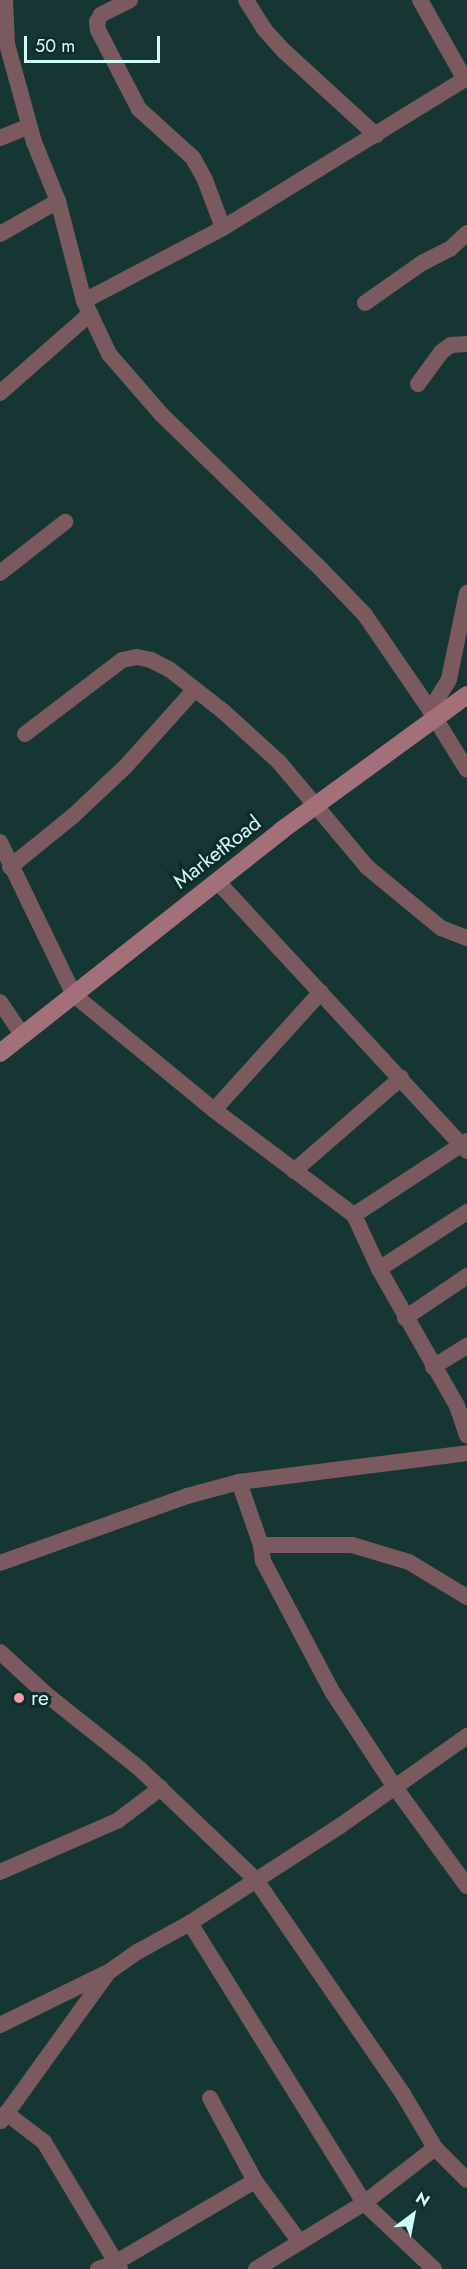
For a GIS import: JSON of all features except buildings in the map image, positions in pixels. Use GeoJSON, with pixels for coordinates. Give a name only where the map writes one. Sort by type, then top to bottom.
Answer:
{"type":"FeatureCollection","features":[{"type":"Feature","properties":{"kind":"street"},"geometry":{"type":"LineString","coordinates":[[5,0],[7,44],[29,126],[58,201],[87,308],[109,354],[162,415],[316,564],[365,615],[433,713],[467,770]]}},
{"type":"Feature","properties":{"kind":"street"},"geometry":{"type":"LineString","coordinates":[[130,0],[101,15],[97,22],[98,30],[140,109],[193,158],[205,180],[223,228]]}},
{"type":"Feature","properties":{"kind":"street"},"geometry":{"type":"LineString","coordinates":[[246,0],[264,29],[284,51],[376,135]]}},
{"type":"Feature","properties":{"kind":"street"},"geometry":{"type":"LineString","coordinates":[[0,393],[87,308],[223,228],[466,79],[420,0]]}},
{"type":"Feature","properties":{"kind":"street"},"geometry":{"type":"LineString","coordinates":[[0,138],[29,126]]}},
{"type":"Feature","properties":{"kind":"street"},"geometry":{"type":"LineString","coordinates":[[0,234],[58,201]]}},
{"type":"Feature","properties":{"kind":"street"},"geometry":{"type":"LineString","coordinates":[[365,303],[422,263],[450,249],[467,233]]}},
{"type":"Feature","properties":{"kind":"street"},"geometry":{"type":"LineString","coordinates":[[418,384],[441,352],[450,345],[467,344]]}},
{"type":"Feature","properties":{"kind":"street"},"geometry":{"type":"LineString","coordinates":[[0,573],[65,522]]}},
{"type":"Feature","properties":{"kind":"street"},"geometry":{"type":"LineString","coordinates":[[433,713],[449,679],[467,593]]}},
{"type":"Feature","properties":{"kind":"street"},"geometry":{"type":"LineString","coordinates":[[25,734],[122,660],[137,657],[151,660],[169,669],[195,689],[279,762],[367,867],[441,928],[467,938]]}},
{"type":"Feature","properties":{"kind":"street"},"geometry":{"type":"LineString","coordinates":[[10,867],[73,816],[126,766],[195,689]]}},
{"type":"Feature","properties":{"kind":"street","name":"MarketRoad"},"geometry":{"type":"LineString","coordinates":[[0,1053],[433,713],[467,695]]}},
{"type":"Feature","properties":{"kind":"street"},"geometry":{"type":"LineString","coordinates":[[0,842],[10,867],[74,995],[214,1110],[354,1215],[378,1269],[433,1367],[462,1403],[467,1435]]}},
{"type":"Feature","properties":{"kind":"street"},"geometry":{"type":"LineString","coordinates":[[217,881],[465,1146],[354,1215]]}},
{"type":"Feature","properties":{"kind":"street"},"geometry":{"type":"LineString","coordinates":[[214,1110],[321,992]]}},
{"type":"Feature","properties":{"kind":"street"},"geometry":{"type":"LineString","coordinates":[[0,1002],[23,1036]]}},
{"type":"Feature","properties":{"kind":"street"},"geometry":{"type":"LineString","coordinates":[[294,1171],[401,1078]]}},
{"type":"Feature","properties":{"kind":"street"},"geometry":{"type":"LineString","coordinates":[[378,1269],[467,1212]]}},
{"type":"Feature","properties":{"kind":"street"},"geometry":{"type":"LineString","coordinates":[[405,1318],[467,1276]]}},
{"type":"Feature","properties":{"kind":"street"},"geometry":{"type":"LineString","coordinates":[[433,1367],[467,1346]]}},
{"type":"Feature","properties":{"kind":"street"},"geometry":{"type":"LineString","coordinates":[[0,1563],[187,1496],[239,1482],[467,1453]]}},
{"type":"Feature","properties":{"kind":"street"},"geometry":{"type":"LineString","coordinates":[[239,1482],[261,1545],[263,1561],[333,1694],[394,1786],[467,1886]]}},
{"type":"Feature","properties":{"kind":"street"},"geometry":{"type":"LineString","coordinates":[[261,1545],[352,1545],[409,1562],[467,1597]]}},
{"type":"Feature","properties":{"kind":"street"},"geometry":{"type":"LineString","coordinates":[[0,1652],[47,1695],[140,1769],[256,1880],[402,2094],[435,2148],[467,2180]]}},
{"type":"Feature","properties":{"kind":"street"},"geometry":{"type":"LineString","coordinates":[[0,2025],[110,1971],[190,1923],[340,1826],[467,1736]]}},
{"type":"Feature","properties":{"kind":"street"},"geometry":{"type":"LineString","coordinates":[[0,1872],[117,1821],[161,1788]]}},
{"type":"Feature","properties":{"kind":"street"},"geometry":{"type":"LineString","coordinates":[[190,1923],[364,2203],[434,2269]]}},
{"type":"Feature","properties":{"kind":"street"},"geometry":{"type":"LineString","coordinates":[[110,1971],[3,2118],[44,2142],[118,2266]]}},
{"type":"Feature","properties":{"kind":"street"},"geometry":{"type":"LineString","coordinates":[[210,2098],[255,2181],[298,2241]]}},
{"type":"Feature","properties":{"kind":"street"},"geometry":{"type":"LineString","coordinates":[[256,2269],[298,2241],[364,2203],[435,2148]]}},
{"type":"Feature","properties":{"kind":"street"},"geometry":{"type":"LineString","coordinates":[[98,2269],[118,2266],[255,2181]]}},
{"type":"Feature","properties":{"kind":"place","name":"re"},"geometry":{"type":"Point","coordinates":[19,1698]}}]}
